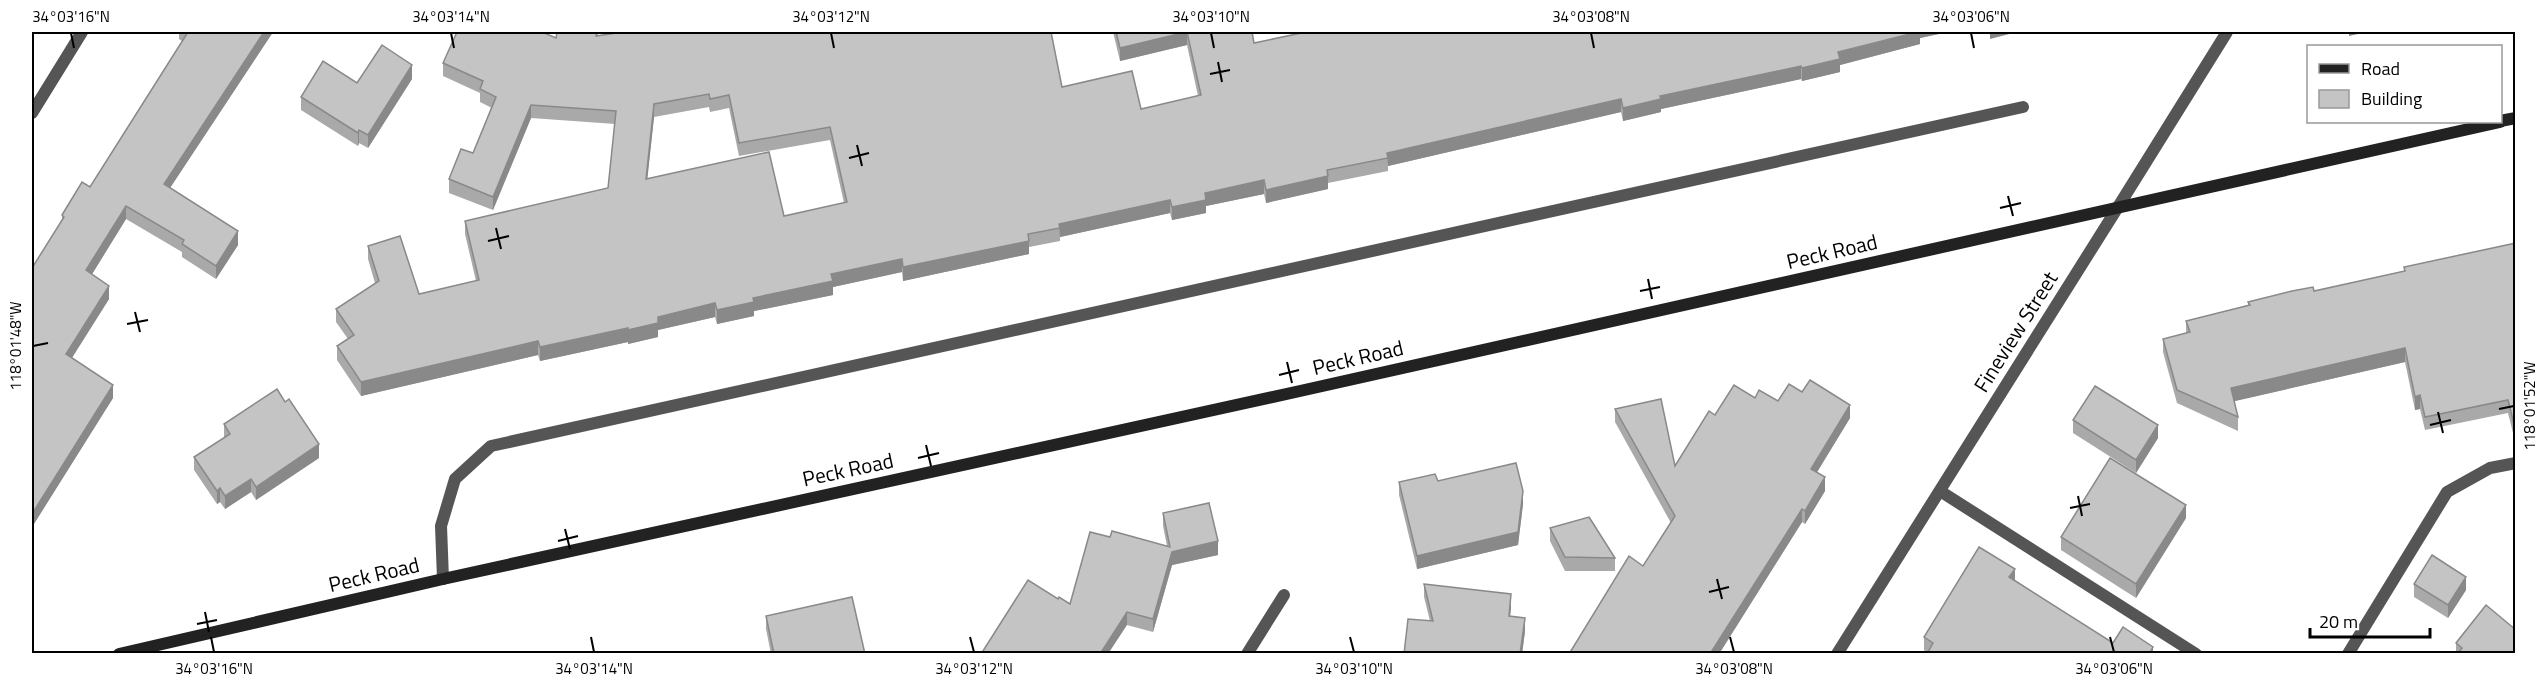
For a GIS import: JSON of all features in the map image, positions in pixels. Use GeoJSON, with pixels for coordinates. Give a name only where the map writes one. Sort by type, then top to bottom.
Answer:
{"type":"FeatureCollection","features":[{"type":"Feature","properties":{"kind":"main road","name":"Peck Road"},"geometry":{"type":"LineString","coordinates":[[119,654],[444,579],[1323,386],[2491,123]]}},
{"type":"Feature","properties":{"kind":"street"},"geometry":{"type":"LineString","coordinates":[[32,113],[81,32]]}},
{"type":"Feature","properties":{"kind":"street","name":"Fineview Street"},"geometry":{"type":"LineString","coordinates":[[1837,654],[2227,32]]}},
{"type":"Feature","properties":{"kind":"street"},"geometry":{"type":"LineString","coordinates":[[444,579],[441,526],[455,479],[491,446],[2022,107]]}},
{"type":"Feature","properties":{"kind":"street"},"geometry":{"type":"LineString","coordinates":[[2348,654],[2447,492],[2490,468],[2516,463]]}},
{"type":"Feature","properties":{"kind":"street"},"geometry":{"type":"LineString","coordinates":[[1940,491],[2196,654]]}},
{"type":"Feature","properties":{"kind":"street"},"geometry":{"type":"LineString","coordinates":[[1247,654],[1284,595]]}},
{"type":"Feature","properties":{"kind":"building"},"geometry":{"type":"Polygon","coordinates":[[[188,32],[264,32],[164,184],[238,231],[216,266],[182,244],[184,240],[126,206],[86,270],[109,286],[66,354],[113,385],[32,514],[32,268],[64,217],[62,215],[82,182],[90,187],[188,32]]]}},
{"type":"Feature","properties":{"kind":"building"},"geometry":{"type":"Polygon","coordinates":[[[457,32],[542,32],[556,38],[557,32],[597,32],[596,36],[623,32],[1051,32],[1062,87],[1132,71],[1141,109],[1201,95],[1187,32],[1252,32],[1254,43],[1306,32],[1918,32],[1838,52],[1840,59],[1660,96],[1661,99],[1623,108],[1621,99],[1387,153],[1388,158],[1327,170],[1328,176],[1266,190],[1264,180],[1205,193],[1206,200],[1172,207],[1170,200],[1059,224],[1060,228],[1028,234],[1029,241],[903,267],[902,259],[831,274],[833,281],[753,298],[754,302],[717,310],[715,303],[658,317],[658,323],[628,330],[628,328],[540,347],[538,341],[361,382],[337,346],[354,335],[336,309],[379,281],[368,246],[400,236],[419,294],[479,280],[465,221],[608,188],[616,111],[531,105],[493,197],[449,179],[461,149],[473,153],[496,97],[480,89],[483,81],[443,63],[457,32]],[[709,94],[654,104],[646,179],[769,152],[784,216],[847,202],[830,127],[739,143],[729,95],[710,99],[709,94]]]}},
{"type":"Feature","properties":{"kind":"building"},"geometry":{"type":"Polygon","coordinates":[[[1116,32],[1187,32],[1120,48],[1116,32]]]}},
{"type":"Feature","properties":{"kind":"building"},"geometry":{"type":"Polygon","coordinates":[[[382,45],[412,65],[368,135],[359,130],[358,133],[301,97],[323,61],[357,83],[382,45]]]}},
{"type":"Feature","properties":{"kind":"building"},"geometry":{"type":"Polygon","coordinates":[[[2516,243],[2516,432],[2508,400],[2425,417],[2420,395],[2415,397],[2405,348],[2231,388],[2238,417],[2177,390],[2163,339],[2190,332],[2186,321],[2250,305],[2248,302],[2292,291],[2313,287],[2314,291],[2405,271],[2404,267],[2516,243]]]}},
{"type":"Feature","properties":{"kind":"building"},"geometry":{"type":"Polygon","coordinates":[[[1810,380],[1850,405],[1811,469],[1825,477],[1805,511],[1802,509],[1710,654],[1569,654],[1629,556],[1643,566],[1675,516],[1615,409],[1661,399],[1675,466],[1709,411],[1715,415],[1734,385],[1755,398],[1759,390],[1778,401],[1789,384],[1802,392],[1810,380]]]}},
{"type":"Feature","properties":{"kind":"building"},"geometry":{"type":"Polygon","coordinates":[[[2095,386],[2158,425],[2136,460],[2073,420],[2095,386]]]}},
{"type":"Feature","properties":{"kind":"building"},"geometry":{"type":"Polygon","coordinates":[[[277,389],[285,402],[289,399],[319,444],[256,487],[251,479],[225,496],[220,488],[217,491],[194,457],[230,434],[224,424],[277,389]]]}},
{"type":"Feature","properties":{"kind":"building"},"geometry":{"type":"Polygon","coordinates":[[[2110,458],[2186,505],[2136,584],[2061,537],[2110,458]]]}},
{"type":"Feature","properties":{"kind":"building"},"geometry":{"type":"Polygon","coordinates":[[[1516,463],[1523,491],[1518,532],[1417,556],[1399,482],[1435,474],[1438,481],[1516,463]]]}},
{"type":"Feature","properties":{"kind":"building"},"geometry":{"type":"Polygon","coordinates":[[[1209,503],[1218,541],[1172,552],[1153,619],[1127,612],[1100,654],[981,654],[1028,580],[1070,604],[1090,532],[1110,537],[1112,531],[1170,547],[1163,513],[1209,503]]]}},
{"type":"Feature","properties":{"kind":"building"},"geometry":{"type":"Polygon","coordinates":[[[1589,517],[1615,558],[1565,557],[1550,528],[1589,517]]]}},
{"type":"Feature","properties":{"kind":"building"},"geometry":{"type":"Polygon","coordinates":[[[1979,547],[2015,569],[2009,577],[2113,643],[2123,627],[2153,647],[2149,654],[1927,654],[1933,643],[1924,637],[1979,547]]]}},
{"type":"Feature","properties":{"kind":"building"},"geometry":{"type":"Polygon","coordinates":[[[2432,555],[2466,577],[2448,605],[2414,584],[2432,555]]]}},
{"type":"Feature","properties":{"kind":"building"},"geometry":{"type":"Polygon","coordinates":[[[1424,584],[1511,594],[1509,616],[1525,618],[1520,654],[1404,654],[1408,619],[1433,621],[1424,584]]]}},
{"type":"Feature","properties":{"kind":"building"},"geometry":{"type":"Polygon","coordinates":[[[852,597],[865,654],[774,654],[766,616],[852,597]]]}},
{"type":"Feature","properties":{"kind":"building"},"geometry":{"type":"Polygon","coordinates":[[[2486,605],[2516,630],[2516,654],[2457,654],[2462,648],[2456,643],[2486,605]]]}}]}
